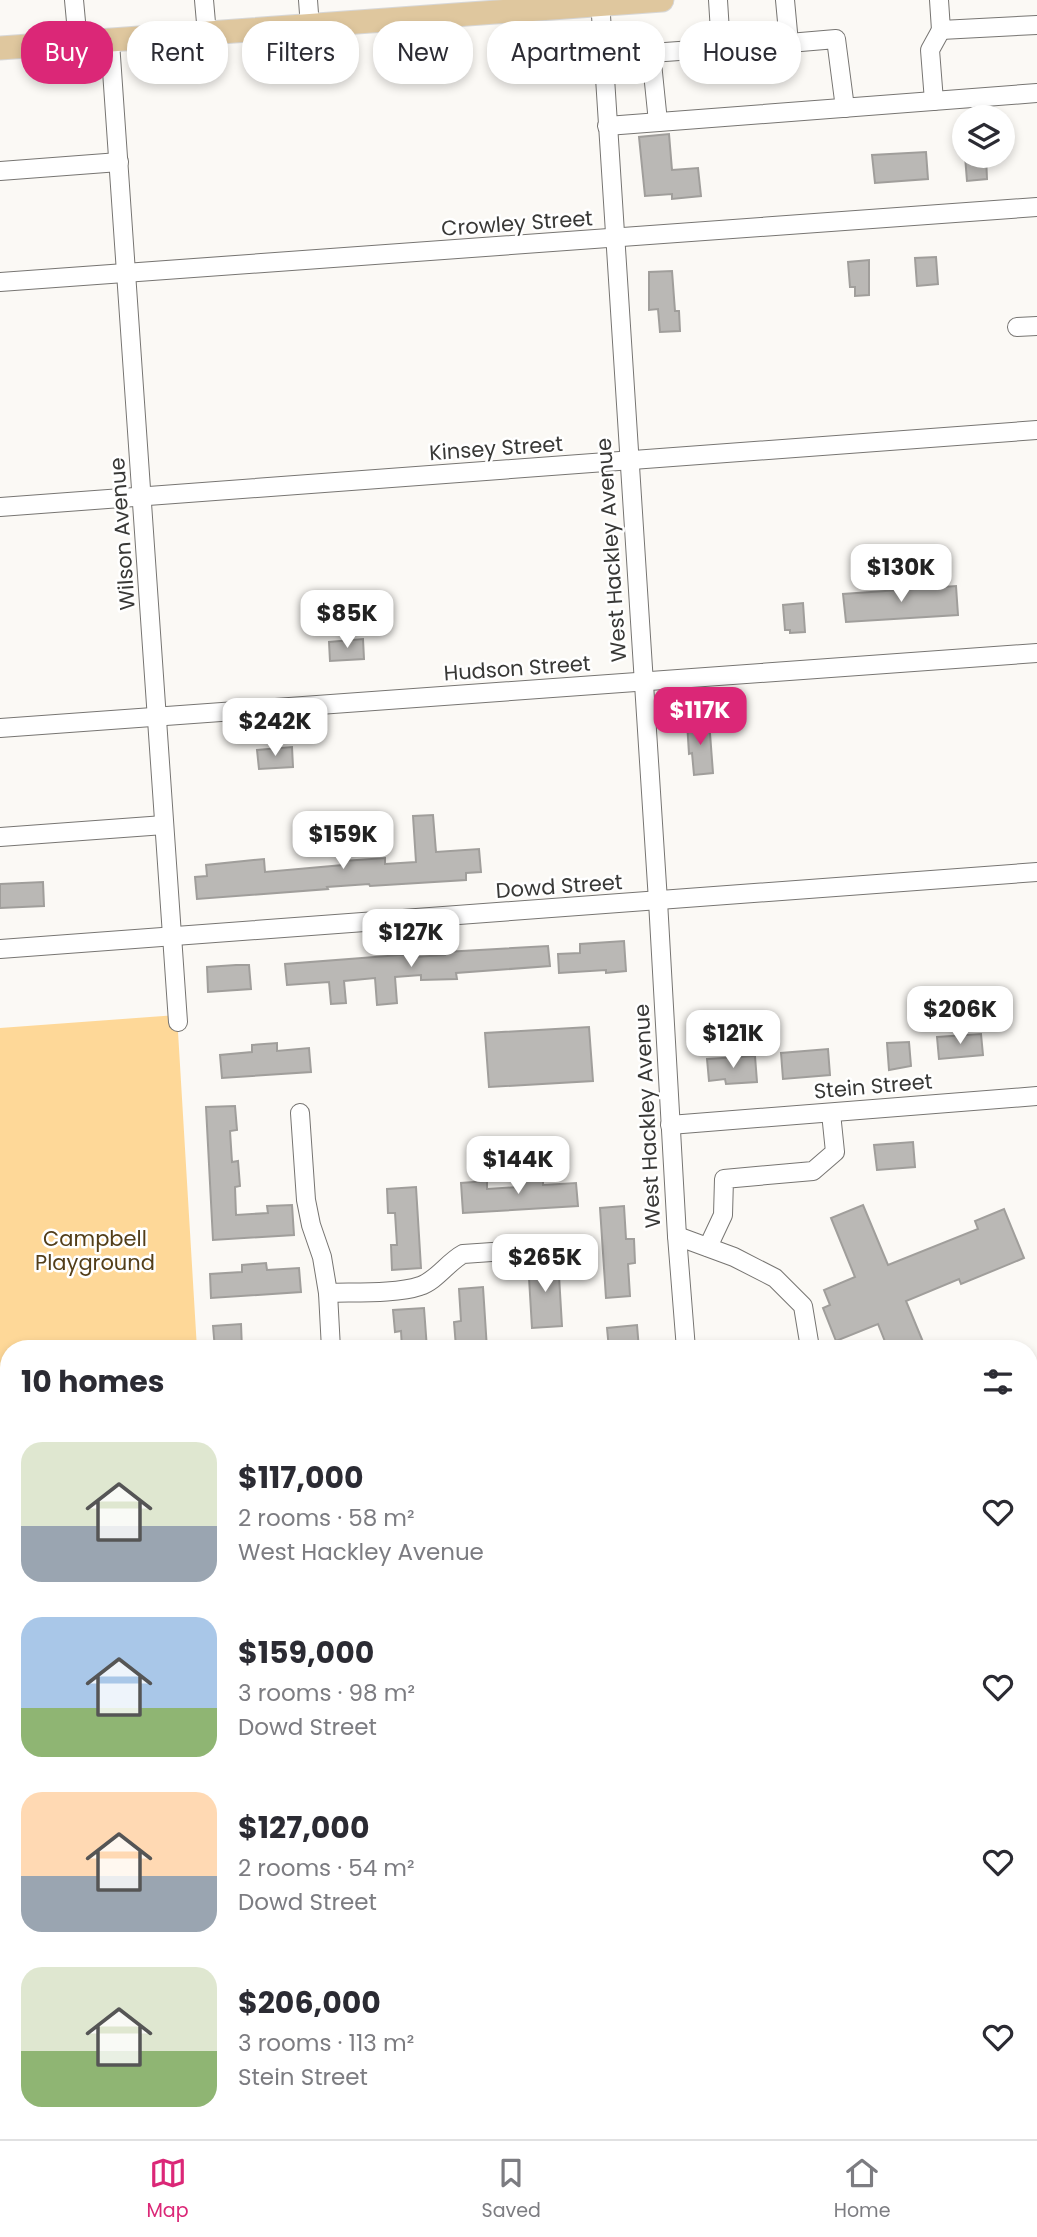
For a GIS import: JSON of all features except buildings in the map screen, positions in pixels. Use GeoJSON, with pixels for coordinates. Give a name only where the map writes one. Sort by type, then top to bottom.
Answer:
{"type":"FeatureCollection","features":[{"type":"Feature","properties":{"kind":"main road"},"geometry":{"type":"LineString","coordinates":[[359,23],[662,0]]}},
{"type":"Feature","properties":{"kind":"main road"},"geometry":{"type":"LineString","coordinates":[[0,48],[21,47]]}},
{"type":"Feature","properties":{"kind":"street"},"geometry":{"type":"LineString","coordinates":[[74,0],[76,21]]}},
{"type":"Feature","properties":{"kind":"street"},"geometry":{"type":"LineString","coordinates":[[308,0],[310,21]]}},
{"type":"Feature","properties":{"kind":"street"},"geometry":{"type":"LineString","coordinates":[[718,0],[719,21]]}},
{"type":"Feature","properties":{"kind":"street"},"geometry":{"type":"LineString","coordinates":[[785,0],[787,21]]}},
{"type":"Feature","properties":{"kind":"street"},"geometry":{"type":"LineString","coordinates":[[934,101],[930,50],[941,30],[939,0]]}},
{"type":"Feature","properties":{"kind":"street"},"geometry":{"type":"LineString","coordinates":[[208,21],[209,1]]}},
{"type":"Feature","properties":{"kind":"street","name":"West Hackley Avenue"},"geometry":{"type":"LineString","coordinates":[[600,3],[685,1340]]}},
{"type":"Feature","properties":{"kind":"street"},"geometry":{"type":"LineString","coordinates":[[941,30],[1037,25]]}},
{"type":"Feature","properties":{"kind":"street"},"geometry":{"type":"LineString","coordinates":[[801,42],[836,39],[845,108]]}},
{"type":"Feature","properties":{"kind":"street"},"geometry":{"type":"LineString","coordinates":[[658,122],[651,53],[679,51]]}},
{"type":"Feature","properties":{"kind":"street","name":"Wilson Avenue"},"geometry":{"type":"LineString","coordinates":[[113,82],[178,1023]]}},
{"type":"Feature","properties":{"kind":"street"},"geometry":{"type":"LineString","coordinates":[[607,126],[1037,93]]}},
{"type":"Feature","properties":{"kind":"street"},"geometry":{"type":"LineString","coordinates":[[0,171],[119,162]]}},
{"type":"Feature","properties":{"kind":"street","name":"Crowley Street"},"geometry":{"type":"LineString","coordinates":[[0,282],[1037,207]]}},
{"type":"Feature","properties":{"kind":"street"},"geometry":{"type":"LineString","coordinates":[[1017,327],[1037,326]]}},
{"type":"Feature","properties":{"kind":"street","name":"Kinsey Street"},"geometry":{"type":"LineString","coordinates":[[0,507],[1037,430]]}},
{"type":"Feature","properties":{"kind":"street","name":"Hudson Street"},"geometry":{"type":"LineString","coordinates":[[0,728],[1037,653]]}},
{"type":"Feature","properties":{"kind":"street"},"geometry":{"type":"LineString","coordinates":[[0,837],[164,825]]}},
{"type":"Feature","properties":{"kind":"street","name":"Dowd Street"},"geometry":{"type":"LineString","coordinates":[[0,949],[1037,872]]}},
{"type":"Feature","properties":{"kind":"street","name":"Stein Street"},"geometry":{"type":"LineString","coordinates":[[670,1125],[1037,1096]]}},
{"type":"Feature","properties":{"kind":"street"},"geometry":{"type":"LineString","coordinates":[[708,1247],[723,1215],[724,1179],[813,1171],[835,1152],[831,1112]]}},
{"type":"Feature","properties":{"kind":"street"},"geometry":{"type":"LineString","coordinates":[[300,1113],[306,1200],[322,1257],[328,1293],[331,1340]]}},
{"type":"Feature","properties":{"kind":"street"},"geometry":{"type":"LineString","coordinates":[[677,1236],[734,1257],[775,1278],[803,1306],[809,1340]]}},
{"type":"Feature","properties":{"kind":"street"},"geometry":{"type":"LineString","coordinates":[[328,1293],[422,1286],[463,1254],[566,1247]]}},
{"type":"Feature","properties":{"kind":"green space","name":"Campbell Playground"},"geometry":{"type":"Polygon","coordinates":[[[177,1015],[196,1340],[0,1340],[0,1028],[177,1015]]]}}]}
